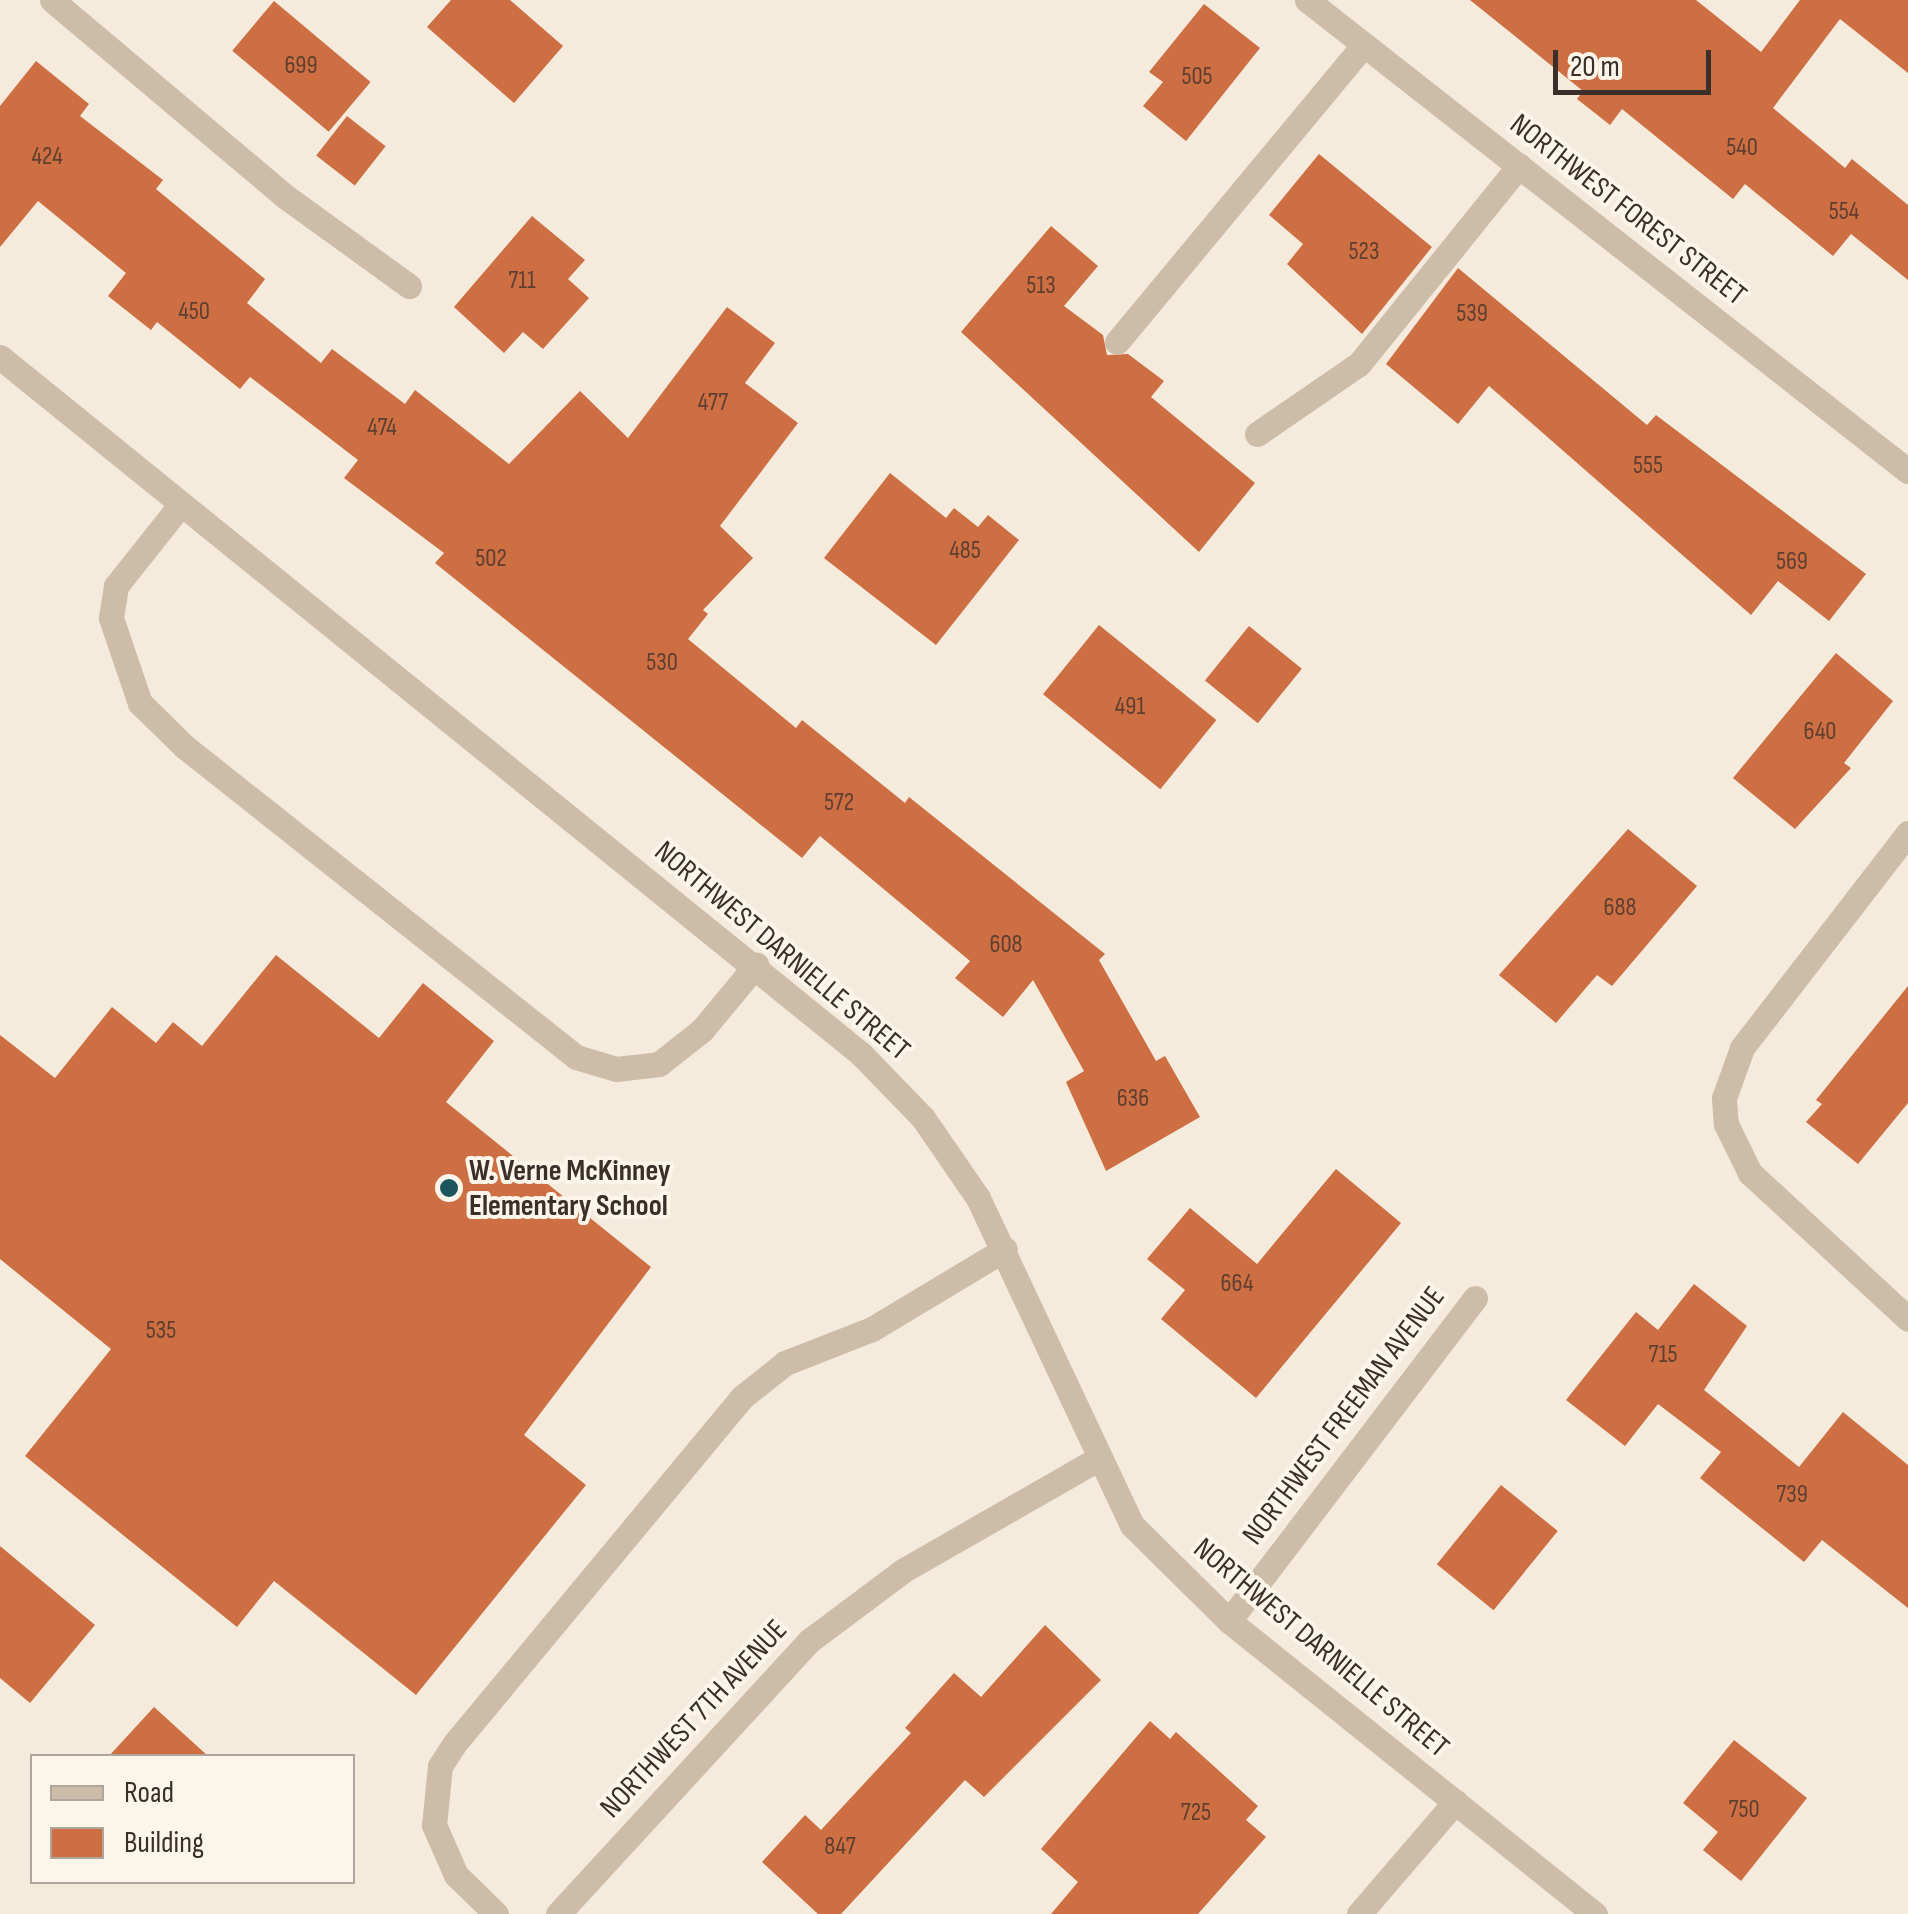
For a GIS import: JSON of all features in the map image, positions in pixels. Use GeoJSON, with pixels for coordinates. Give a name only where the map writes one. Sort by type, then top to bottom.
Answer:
{"type":"FeatureCollection","features":[{"type":"Feature","properties":{"kind":"street"},"geometry":{"type":"LineString","coordinates":[[52,0],[286,197],[409,286]]}},
{"type":"Feature","properties":{"kind":"street","name":"NORTHWEST FOREST STREET"},"geometry":{"type":"LineString","coordinates":[[1308,0],[1908,471]]}},
{"type":"Feature","properties":{"kind":"street"},"geometry":{"type":"LineString","coordinates":[[1117,342],[1364,44]]}},
{"type":"Feature","properties":{"kind":"street"},"geometry":{"type":"LineString","coordinates":[[1257,434],[1359,364],[1519,166]]}},
{"type":"Feature","properties":{"kind":"street","name":"NORTHWEST DARNIELLE STREET"},"geometry":{"type":"LineString","coordinates":[[0,357],[756,965],[923,1118],[1006,1249],[1096,1460],[1132,1526],[1229,1621],[1594,1914]]}},
{"type":"Feature","properties":{"kind":"street"},"geometry":{"type":"LineString","coordinates":[[182,504],[116,586],[111,618],[140,703],[184,747],[576,1057],[616,1070],[660,1064],[702,1030],[756,965]]}},
{"type":"Feature","properties":{"kind":"street"},"geometry":{"type":"LineString","coordinates":[[1908,833],[1742,1048],[1724,1098],[1726,1124],[1762,1187],[1908,1320]]}},
{"type":"Feature","properties":{"kind":"street"},"geometry":{"type":"LineString","coordinates":[[496,1914],[456,1875],[434,1825],[433,1792],[455,1744],[741,1398],[785,1362],[872,1329],[1006,1249]]}},
{"type":"Feature","properties":{"kind":"street","name":"NORTHWEST FREEMAN AVENUE"},"geometry":{"type":"LineString","coordinates":[[1229,1621],[1474,1298]]}},
{"type":"Feature","properties":{"kind":"street","name":"NORTHWEST 7TH AVENUE"},"geometry":{"type":"LineString","coordinates":[[558,1914],[809,1641],[904,1570],[1096,1460]]}},
{"type":"Feature","properties":{"kind":"street"},"geometry":{"type":"LineString","coordinates":[[1359,1914],[1455,1802]]}},
{"type":"Feature","properties":{"kind":"building"},"geometry":{"type":"Polygon","coordinates":[[[451,0],[510,0],[563,46],[514,103],[427,27],[451,0]]]}},
{"type":"Feature","properties":{"kind":"building"},"geometry":{"type":"Polygon","coordinates":[[[1470,0],[1696,0],[1761,52],[1800,0],[1908,0],[1908,73],[1840,19],[1773,108],[1845,168],[1852,159],[1908,205],[1908,280],[1851,234],[1833,256],[1745,184],[1733,199],[1622,109],[1610,125],[1577,99],[1583,91],[1470,0]]]}},
{"type":"Feature","properties":{"kind":"building"},"geometry":{"type":"Polygon","coordinates":[[[274,1],[371,82],[329,132],[232,51],[274,1]]]}},
{"type":"Feature","properties":{"kind":"building"},"geometry":{"type":"Polygon","coordinates":[[[1204,4],[1260,48],[1186,141],[1143,106],[1163,82],[1149,72],[1204,4]]]}},
{"type":"Feature","properties":{"kind":"building"},"geometry":{"type":"Polygon","coordinates":[[[36,61],[89,104],[80,116],[163,180],[156,189],[265,279],[247,303],[321,363],[332,349],[405,404],[415,390],[509,464],[580,391],[628,438],[727,307],[775,343],[745,383],[798,423],[720,526],[753,558],[703,610],[708,614],[688,639],[796,728],[802,720],[905,803],[909,797],[1105,954],[1099,960],[1156,1061],[1165,1056],[1200,1117],[1106,1171],[1066,1082],[1084,1071],[1033,980],[1003,1017],[955,978],[970,961],[820,836],[802,858],[435,563],[444,553],[344,478],[358,460],[250,377],[240,389],[157,322],[151,330],[108,296],[126,273],[38,201],[0,247],[0,106],[36,61]]]}},
{"type":"Feature","properties":{"kind":"building"},"geometry":{"type":"Polygon","coordinates":[[[347,116],[386,146],[355,186],[316,155],[347,116]]]}},
{"type":"Feature","properties":{"kind":"building"},"geometry":{"type":"Polygon","coordinates":[[[1319,154],[1432,247],[1362,334],[1287,264],[1303,244],[1269,215],[1319,154]]]}},
{"type":"Feature","properties":{"kind":"building"},"geometry":{"type":"Polygon","coordinates":[[[532,216],[585,260],[568,279],[589,298],[543,349],[523,332],[504,353],[454,307],[532,216]]]}},
{"type":"Feature","properties":{"kind":"building"},"geometry":{"type":"Polygon","coordinates":[[[1051,226],[1098,266],[1064,306],[1103,335],[1107,355],[1128,354],[1164,381],[1151,397],[1255,483],[1199,552],[961,332],[1051,226]]]}},
{"type":"Feature","properties":{"kind":"building"},"geometry":{"type":"Polygon","coordinates":[[[1458,268],[1647,425],[1656,415],[1866,574],[1829,621],[1778,581],[1751,615],[1489,386],[1458,424],[1386,364],[1458,268]]]}},
{"type":"Feature","properties":{"kind":"building"},"geometry":{"type":"Polygon","coordinates":[[[890,473],[946,518],[954,508],[978,527],[988,515],[1019,540],[936,645],[824,558],[890,473]]]}},
{"type":"Feature","properties":{"kind":"building"},"geometry":{"type":"Polygon","coordinates":[[[1099,625],[1216,720],[1160,789],[1043,694],[1099,625]]]}},
{"type":"Feature","properties":{"kind":"building"},"geometry":{"type":"Polygon","coordinates":[[[1249,626],[1302,669],[1258,723],[1205,680],[1249,626]]]}},
{"type":"Feature","properties":{"kind":"building"},"geometry":{"type":"Polygon","coordinates":[[[1836,653],[1893,701],[1844,763],[1851,768],[1795,829],[1733,778],[1836,653]]]}},
{"type":"Feature","properties":{"kind":"building"},"geometry":{"type":"Polygon","coordinates":[[[1628,829],[1697,886],[1612,986],[1597,975],[1556,1023],[1499,975],[1628,829]]]}},
{"type":"Feature","properties":{"kind":"building"},"geometry":{"type":"Polygon","coordinates":[[[276,955],[379,1038],[423,983],[494,1041],[446,1102],[651,1267],[524,1435],[586,1485],[416,1695],[274,1581],[237,1627],[25,1456],[111,1349],[0,1259],[0,1035],[55,1078],[112,1007],[156,1043],[173,1022],[202,1046],[276,955]]]}},
{"type":"Feature","properties":{"kind":"building"},"geometry":{"type":"Polygon","coordinates":[[[1908,986],[1908,1103],[1858,1164],[1806,1122],[1822,1104],[1816,1100],[1908,986]]]}},
{"type":"Feature","properties":{"kind":"building"},"geometry":{"type":"Polygon","coordinates":[[[1336,1169],[1401,1223],[1256,1398],[1161,1319],[1185,1290],[1147,1259],[1190,1208],[1257,1264],[1336,1169]]]}},
{"type":"Feature","properties":{"kind":"building"},"geometry":{"type":"Polygon","coordinates":[[[1694,1284],[1747,1326],[1704,1390],[1799,1467],[1843,1412],[1908,1465],[1908,1608],[1822,1540],[1804,1562],[1700,1478],[1721,1452],[1658,1404],[1625,1446],[1566,1400],[1636,1312],[1658,1330],[1694,1284]]]}},
{"type":"Feature","properties":{"kind":"building"},"geometry":{"type":"Polygon","coordinates":[[[1501,1485],[1558,1531],[1494,1610],[1437,1564],[1501,1485]]]}},
{"type":"Feature","properties":{"kind":"building"},"geometry":{"type":"Polygon","coordinates":[[[0,1546],[95,1625],[30,1703],[0,1678],[0,1546]]]}},
{"type":"Feature","properties":{"kind":"building"},"geometry":{"type":"Polygon","coordinates":[[[1045,1625],[1101,1680],[984,1797],[965,1780],[841,1914],[818,1914],[762,1862],[805,1815],[821,1830],[911,1733],[905,1728],[954,1673],[981,1697],[1045,1625]]]}},
{"type":"Feature","properties":{"kind":"building"},"geometry":{"type":"Polygon","coordinates":[[[154,1707],[206,1754],[111,1754],[154,1707]]]}},
{"type":"Feature","properties":{"kind":"building"},"geometry":{"type":"Polygon","coordinates":[[[1150,1721],[1170,1739],[1176,1732],[1258,1806],[1246,1820],[1266,1837],[1198,1914],[1051,1914],[1078,1882],[1041,1849],[1150,1721]]]}},
{"type":"Feature","properties":{"kind":"building"},"geometry":{"type":"Polygon","coordinates":[[[1734,1740],[1807,1798],[1741,1881],[1703,1850],[1718,1832],[1683,1803],[1734,1740]]]}},
{"type":"Feature","properties":{"kind":"place","name":"W. Verne McKinney Elementary School"},"geometry":{"type":"Point","coordinates":[449,1188]}}]}
